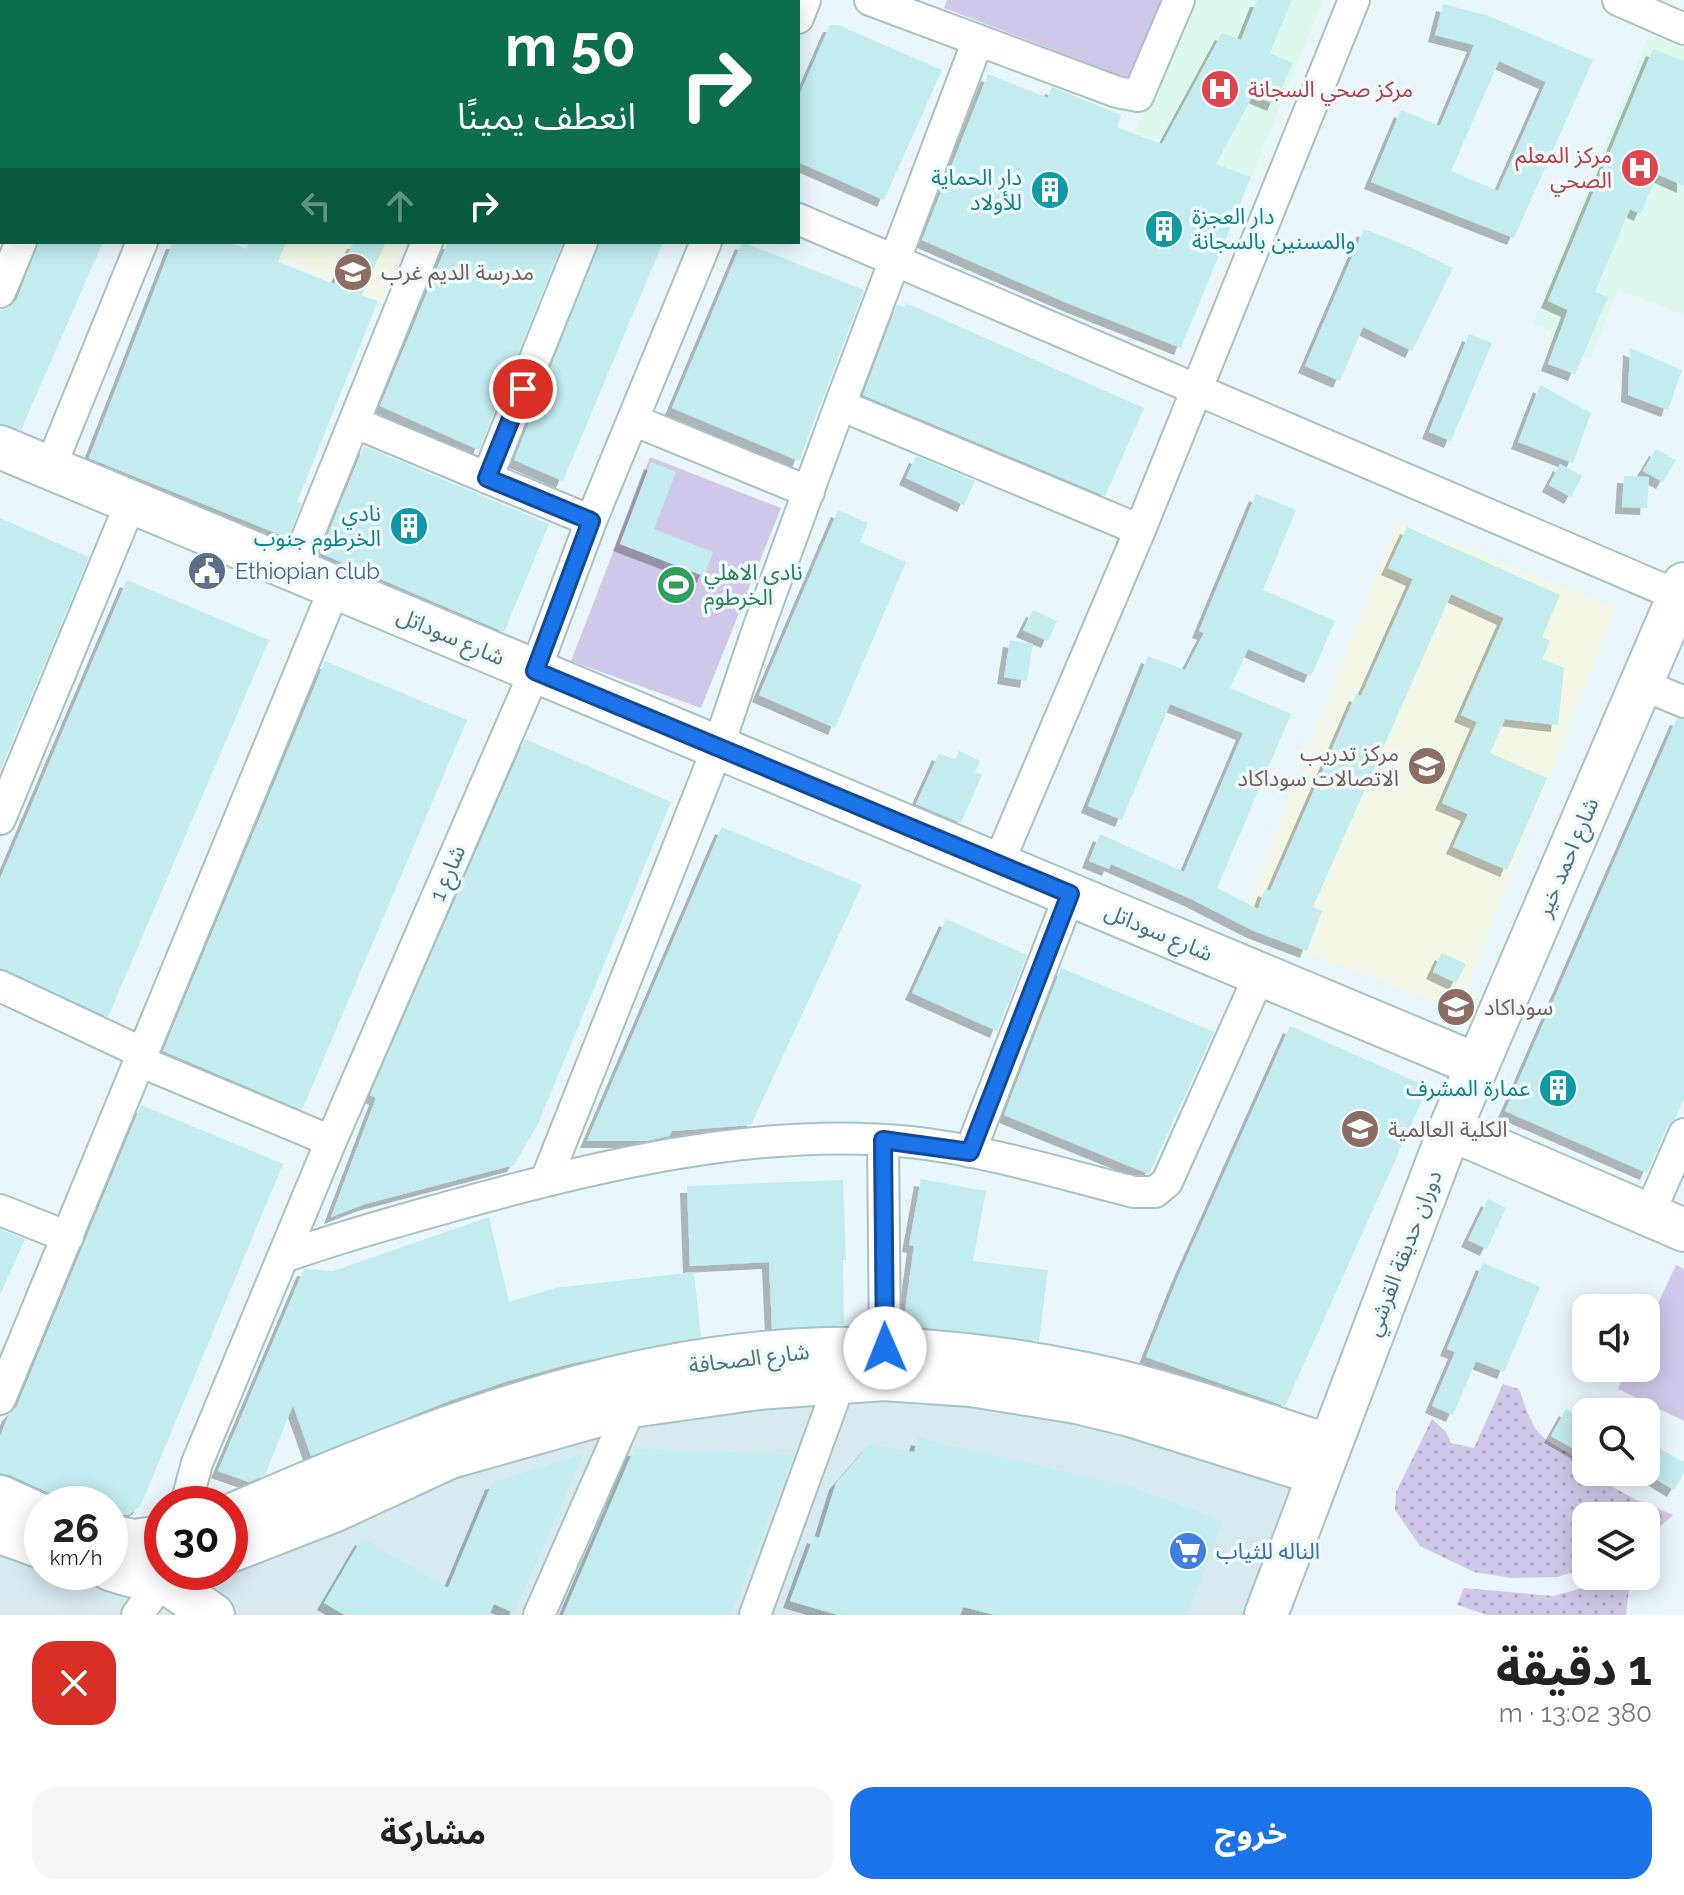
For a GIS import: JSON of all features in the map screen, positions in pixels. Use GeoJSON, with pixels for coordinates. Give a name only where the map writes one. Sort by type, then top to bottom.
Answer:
{"type":"FeatureCollection","features":[{"type":"Feature","properties":{"kind":"main road","name":"شارع سوداتل"},"geometry":{"type":"LineString","coordinates":[[0,447],[1477,1065]]}},
{"type":"Feature","properties":{"kind":"main road","name":"شارع احمد خير"},"geometry":{"type":"LineString","coordinates":[[1450,1129],[1681,590]]}},
{"type":"Feature","properties":{"kind":"main road"},"geometry":{"type":"LineString","coordinates":[[1450,1129],[1666,1223]]}},
{"type":"Feature","properties":{"kind":"main road","name":"دوران حديقة القرشي"},"geometry":{"type":"LineString","coordinates":[[1266,1615],[1450,1129]]}},
{"type":"Feature","properties":{"kind":"main road","name":"شارع الصحافة"},"geometry":{"type":"LineString","coordinates":[[248,1509],[450,1426],[568,1389],[708,1360],[802,1350],[885,1348],[983,1357],[1084,1373],[1186,1399],[1325,1460]]}},
{"type":"Feature","properties":{"kind":"main road","name":"شارع الصحافة"},"geometry":{"type":"LineString","coordinates":[[248,1544],[333,1511],[450,1457],[631,1406],[759,1388],[884,1379],[971,1385],[1077,1402],[1169,1426],[1325,1460]]}},
{"type":"Feature","properties":{"kind":"main road"},"geometry":{"type":"LineString","coordinates":[[0,1497],[24,1508]]}},
{"type":"Feature","properties":{"kind":"main road"},"geometry":{"type":"LineString","coordinates":[[0,1532],[24,1541]]}},
{"type":"Feature","properties":{"kind":"main road"},"geometry":{"type":"LineString","coordinates":[[186,1590],[213,1615]]}},
{"type":"Feature","properties":{"kind":"street"},"geometry":{"type":"LineString","coordinates":[[870,0],[1117,92],[1138,96],[1179,0]]}},
{"type":"Feature","properties":{"kind":"street"},"geometry":{"type":"LineString","coordinates":[[998,864],[1140,530],[1354,0]]}},
{"type":"Feature","properties":{"kind":"street"},"geometry":{"type":"LineString","coordinates":[[1630,2],[1684,29]]}},
{"type":"Feature","properties":{"kind":"street"},"geometry":{"type":"LineString","coordinates":[[546,1180],[718,747],[840,405],[978,40]]}},
{"type":"Feature","properties":{"kind":"street"},"geometry":{"type":"LineString","coordinates":[[800,220],[1681,590]]}},
{"type":"Feature","properties":{"kind":"street"},"geometry":{"type":"LineString","coordinates":[[0,292],[20,244]]}},
{"type":"Feature","properties":{"kind":"street"},"geometry":{"type":"LineString","coordinates":[[50,468],[141,244]]}},
{"type":"Feature","properties":{"kind":"street"},"geometry":{"type":"LineString","coordinates":[[294,570],[426,244]]}},
{"type":"Feature","properties":{"kind":"street"},"geometry":{"type":"LineString","coordinates":[[487,478],[581,244]]}},
{"type":"Feature","properties":{"kind":"street","name":"شارع 1"},"geometry":{"type":"LineString","coordinates":[[191,1486],[197,1463],[331,1141],[535,671],[591,521],[705,244]]}},
{"type":"Feature","properties":{"kind":"street"},"geometry":{"type":"LineString","coordinates":[[840,405],[1140,530]]}},
{"type":"Feature","properties":{"kind":"street"},"geometry":{"type":"LineString","coordinates":[[633,420],[809,492]]}},
{"type":"Feature","properties":{"kind":"street"},"geometry":{"type":"LineString","coordinates":[[356,423],[591,521]]}},
{"type":"Feature","properties":{"kind":"street"},"geometry":{"type":"LineString","coordinates":[[0,819],[131,502]]}},
{"type":"Feature","properties":{"kind":"street"},"geometry":{"type":"LineString","coordinates":[[0,1399],[335,587]]}},
{"type":"Feature","properties":{"kind":"street"},"geometry":{"type":"LineString","coordinates":[[1641,684],[1684,702]]}},
{"type":"Feature","properties":{"kind":"street"},"geometry":{"type":"LineString","coordinates":[[970,1152],[1070,894]]}},
{"type":"Feature","properties":{"kind":"street"},"geometry":{"type":"LineString","coordinates":[[284,1257],[345,1235],[546,1180],[735,1145],[805,1139],[883,1140],[970,1152],[1149,1194],[1161,1189],[1167,1182],[1260,974]]}},
{"type":"Feature","properties":{"kind":"street"},"geometry":{"type":"LineString","coordinates":[[0,986],[141,1057],[331,1141]]}},
{"type":"Feature","properties":{"kind":"street"},"geometry":{"type":"LineString","coordinates":[[1666,1223],[1684,1134]]}},
{"type":"Feature","properties":{"kind":"street"},"geometry":{"type":"LineString","coordinates":[[883,1140],[885,1348]]}},
{"type":"Feature","properties":{"kind":"street"},"geometry":{"type":"LineString","coordinates":[[0,1210],[68,1237]]}},
{"type":"Feature","properties":{"kind":"street"},"geometry":{"type":"LineString","coordinates":[[755,1615],[840,1382]]}},
{"type":"Feature","properties":{"kind":"street"},"geometry":{"type":"LineString","coordinates":[[539,1615],[631,1406]]}},
{"type":"Feature","properties":{"kind":"street"},"geometry":{"type":"LineString","coordinates":[[137,1615],[158,1590]]}},
{"type":"Feature","properties":{"kind":"shaded area"},"geometry":{"type":"Polygon","coordinates":[[[947,0],[1172,0],[1139,83],[944,8],[947,0]]]}},
{"type":"Feature","properties":{"kind":"shaded area","name":"مركز صحي السجانة"},"geometry":{"type":"Polygon","coordinates":[[[1190,0],[1323,0],[1251,177],[1136,131],[1190,0]]]}},
{"type":"Feature","properties":{"kind":"shaded area","name":"مركز المعلم الصحي"},"geometry":{"type":"Polygon","coordinates":[[[1649,34],[1684,48],[1684,315],[1618,289],[1590,359],[1548,342],[1552,331],[1533,324],[1649,34]]]}},
{"type":"Feature","properties":{"kind":"shaded area","name":"مدرسة الديم غرب"},"geometry":{"type":"Polygon","coordinates":[[[250,244],[405,244],[380,302],[250,244]]]}},
{"type":"Feature","properties":{"kind":"shaded area","name":"نادي الاهلي الخرطوم"},"geometry":{"type":"Polygon","coordinates":[[[650,457],[781,508],[701,708],[571,661],[650,457]]]}},
{"type":"Feature","properties":{"kind":"shaded area","name":"مركز تدريب الاتصالات سوداكاد"},"geometry":{"type":"Polygon","coordinates":[[[1397,522],[1616,607],[1457,1011],[1239,926],[1397,522]]]}},
{"type":"Feature","properties":{"kind":"shaded area"},"geometry":{"type":"Polygon","coordinates":[[[1676,1265],[1684,1269],[1684,1421],[1660,1409],[1660,1398],[1637,1398],[1618,1389],[1621,1382],[1660,1382],[1660,1299],[1676,1265]]]}},
{"type":"Feature","properties":{"kind":"shaded area"},"geometry":{"type":"Polygon","coordinates":[[[781,1345],[1324,1477],[1267,1615],[0,1615],[0,1520],[24,1533],[24,1590],[128,1590],[128,1572],[144,1572],[144,1590],[248,1590],[248,1516],[781,1345]]]}},
{"type":"Feature","properties":{"kind":"shaded area"},"geometry":{"type":"Polygon","coordinates":[[[1503,1384],[1519,1389],[1529,1417],[1539,1433],[1572,1455],[1572,1486],[1611,1486],[1642,1502],[1572,1502],[1572,1572],[1557,1577],[1511,1578],[1474,1572],[1420,1546],[1395,1510],[1396,1492],[1432,1419],[1446,1432],[1451,1443],[1474,1448],[1503,1384]]]}},
{"type":"Feature","properties":{"kind":"shaded area"},"geometry":{"type":"Polygon","coordinates":[[[1660,1509],[1673,1515],[1660,1527],[1660,1509]]]}},
{"type":"Feature","properties":{"kind":"shaded area"},"geometry":{"type":"Polygon","coordinates":[[[1464,1588],[1553,1596],[1575,1590],[1629,1590],[1626,1615],[1487,1615],[1457,1605],[1464,1588]]]}},
{"type":"Feature","properties":{"kind":"building"},"geometry":{"type":"Polygon","coordinates":[[[1257,0],[1292,0],[1270,53],[1293,63],[1274,104],[1253,95],[1216,164],[1251,177],[1181,348],[922,240],[988,74],[1048,98],[1052,87],[1062,91],[1121,115],[1117,127],[1162,144],[1222,33],[1241,40],[1257,0]]]}},
{"type":"Feature","properties":{"kind":"building"},"geometry":{"type":"Polygon","coordinates":[[[1443,4],[1486,15],[1593,60],[1514,238],[1371,182],[1401,110],[1440,126],[1474,45],[1435,35],[1443,4]],[[1499,61],[1451,171],[1498,191],[1546,82],[1499,61]]]}},
{"type":"Feature","properties":{"kind":"building"},"geometry":{"type":"Polygon","coordinates":[[[830,25],[838,25],[942,70],[884,200],[800,163],[800,93],[830,25]]]}},
{"type":"Feature","properties":{"kind":"building"},"geometry":{"type":"Polygon","coordinates":[[[1653,49],[1684,61],[1684,186],[1657,174],[1641,214],[1630,209],[1595,292],[1608,297],[1575,374],[1548,364],[1568,310],[1548,301],[1653,49]]]}},
{"type":"Feature","properties":{"kind":"building"},"geometry":{"type":"Polygon","coordinates":[[[1364,229],[1453,268],[1412,351],[1363,327],[1340,381],[1305,366],[1364,229]]]}},
{"type":"Feature","properties":{"kind":"building"},"geometry":{"type":"Polygon","coordinates":[[[38,244],[102,244],[21,430],[0,424],[0,310],[10,307],[17,299],[38,244]]]}},
{"type":"Feature","properties":{"kind":"building"},"geometry":{"type":"Polygon","coordinates":[[[172,244],[234,244],[246,249],[248,244],[285,244],[278,262],[334,284],[353,244],[385,244],[361,295],[378,301],[297,502],[302,503],[288,538],[89,458],[172,244]]]}},
{"type":"Feature","properties":{"kind":"building"},"geometry":{"type":"Polygon","coordinates":[[[447,244],[562,244],[479,450],[380,406],[447,244]]]}},
{"type":"Feature","properties":{"kind":"building"},"geometry":{"type":"Polygon","coordinates":[[[599,244],[662,244],[563,481],[514,460],[599,244]]]}},
{"type":"Feature","properties":{"kind":"building"},"geometry":{"type":"Polygon","coordinates":[[[741,244],[864,290],[799,461],[672,408],[741,244]]]}},
{"type":"Feature","properties":{"kind":"building"},"geometry":{"type":"Polygon","coordinates":[[[906,303],[1144,408],[1105,496],[863,395],[897,304],[904,307],[906,303]]]}},
{"type":"Feature","properties":{"kind":"building"},"geometry":{"type":"Polygon","coordinates":[[[1469,334],[1492,343],[1451,441],[1429,432],[1469,334]]]}},
{"type":"Feature","properties":{"kind":"building"},"geometry":{"type":"Polygon","coordinates":[[[1630,348],[1682,370],[1668,410],[1628,395],[1630,348]]]}},
{"type":"Feature","properties":{"kind":"building"},"geometry":{"type":"Polygon","coordinates":[[[1540,385],[1591,413],[1573,463],[1518,442],[1540,385]]]}},
{"type":"Feature","properties":{"kind":"building","name":"نادي الخرطوم جنوب"},"geometry":{"type":"Polygon","coordinates":[[[364,446],[549,524],[504,632],[320,553],[364,446]]]}},
{"type":"Feature","properties":{"kind":"building"},"geometry":{"type":"Polygon","coordinates":[[[1656,449],[1676,460],[1663,482],[1643,471],[1656,449]]]}},
{"type":"Feature","properties":{"kind":"building"},"geometry":{"type":"Polygon","coordinates":[[[916,456],[975,481],[964,505],[906,478],[916,456]]]}},
{"type":"Feature","properties":{"kind":"building"},"geometry":{"type":"Polygon","coordinates":[[[651,462],[676,472],[654,529],[713,552],[704,576],[620,544],[651,462]]]}},
{"type":"Feature","properties":{"kind":"building"},"geometry":{"type":"Polygon","coordinates":[[[1560,464],[1582,476],[1571,497],[1549,485],[1560,464]]]}},
{"type":"Feature","properties":{"kind":"building"},"geometry":{"type":"Polygon","coordinates":[[[1624,476],[1649,477],[1647,508],[1622,507],[1624,476]]]}},
{"type":"Feature","properties":{"kind":"building"},"geometry":{"type":"Polygon","coordinates":[[[1256,494],[1296,510],[1263,590],[1335,621],[1311,676],[1248,649],[1230,688],[1291,714],[1217,888],[1258,909],[1265,889],[1270,891],[1356,694],[1361,696],[1413,579],[1388,568],[1407,527],[1560,595],[1542,637],[1550,641],[1542,659],[1564,668],[1558,725],[1505,719],[1490,753],[1547,778],[1507,870],[1453,847],[1468,814],[1442,803],[1477,722],[1461,715],[1504,618],[1451,594],[1313,907],[1322,911],[1307,951],[1254,931],[1111,864],[1109,869],[1089,861],[1100,834],[1184,872],[1243,733],[1170,704],[1122,820],[1088,806],[1148,656],[1185,670],[1204,633],[1199,631],[1256,494]]]}},
{"type":"Feature","properties":{"kind":"building"},"geometry":{"type":"Polygon","coordinates":[[[838,510],[868,523],[860,542],[906,562],[835,728],[759,695],[838,510]]]}},
{"type":"Feature","properties":{"kind":"building"},"geometry":{"type":"Polygon","coordinates":[[[0,518],[89,557],[0,771],[0,518]]]}},
{"type":"Feature","properties":{"kind":"building"},"geometry":{"type":"Polygon","coordinates":[[[127,580],[269,640],[108,1017],[0,968],[0,879],[127,580]]]}},
{"type":"Feature","properties":{"kind":"building"},"geometry":{"type":"Polygon","coordinates":[[[1033,610],[1057,621],[1048,641],[1023,630],[1033,610]]]}},
{"type":"Feature","properties":{"kind":"building"},"geometry":{"type":"Polygon","coordinates":[[[1010,640],[1033,644],[1027,681],[1004,677],[1010,640]]]}},
{"type":"Feature","properties":{"kind":"building"},"geometry":{"type":"Polygon","coordinates":[[[325,661],[467,720],[302,1110],[163,1051],[325,661]]]}},
{"type":"Feature","properties":{"kind":"building"},"geometry":{"type":"Polygon","coordinates":[[[1677,718],[1684,720],[1684,1098],[1675,1119],[1667,1127],[1647,1173],[1505,1111],[1677,718]]]}},
{"type":"Feature","properties":{"kind":"building"},"geometry":{"type":"Polygon","coordinates":[[[525,739],[671,802],[538,1124],[514,1165],[365,1204],[331,1217],[376,1098],[370,1095],[525,739]]]}},
{"type":"Feature","properties":{"kind":"building"},"geometry":{"type":"Polygon","coordinates":[[[959,751],[980,761],[975,772],[982,775],[961,823],[916,804],[939,753],[955,760],[959,751]]]}},
{"type":"Feature","properties":{"kind":"building"},"geometry":{"type":"Polygon","coordinates":[[[722,827],[862,885],[751,1125],[672,1131],[669,1136],[645,1141],[587,1141],[722,827]]]}},
{"type":"Feature","properties":{"kind":"building"},"geometry":{"type":"Polygon","coordinates":[[[946,919],[1027,955],[997,1031],[912,993],[946,919]]]}},
{"type":"Feature","properties":{"kind":"building"},"geometry":{"type":"Polygon","coordinates":[[[1442,953],[1466,964],[1456,983],[1433,972],[1442,953]]]}},
{"type":"Feature","properties":{"kind":"building"},"geometry":{"type":"Polygon","coordinates":[[[1061,968],[1214,1032],[1149,1174],[1004,1115],[1061,968]]]}},
{"type":"Feature","properties":{"kind":"building"},"geometry":{"type":"Polygon","coordinates":[[[1290,1026],[1428,1087],[1285,1406],[1146,1357],[1178,1277],[1290,1026]]]}},
{"type":"Feature","properties":{"kind":"building"},"geometry":{"type":"Polygon","coordinates":[[[141,1105],[283,1164],[149,1486],[144,1486],[140,1507],[128,1515],[128,1486],[34,1486],[0,1473],[0,1437],[9,1414],[17,1406],[141,1105]]]}},
{"type":"Feature","properties":{"kind":"building"},"geometry":{"type":"Polygon","coordinates":[[[921,1179],[986,1191],[973,1261],[1048,1270],[1039,1341],[903,1325],[914,1246],[909,1245],[921,1179]]]}},
{"type":"Feature","properties":{"kind":"building"},"geometry":{"type":"Polygon","coordinates":[[[843,1180],[846,1260],[843,1260],[844,1325],[772,1329],[769,1262],[690,1266],[687,1186],[843,1180]]]}},
{"type":"Feature","properties":{"kind":"building"},"geometry":{"type":"Polygon","coordinates":[[[1488,1199],[1506,1208],[1487,1249],[1468,1240],[1488,1199]]]}},
{"type":"Feature","properties":{"kind":"building"},"geometry":{"type":"Polygon","coordinates":[[[489,1217],[509,1302],[555,1288],[694,1272],[701,1337],[569,1364],[508,1381],[311,1456],[293,1405],[265,1475],[249,1482],[218,1471],[304,1269],[333,1271],[489,1217]]]}},
{"type":"Feature","properties":{"kind":"building"},"geometry":{"type":"Polygon","coordinates":[[[0,1229],[25,1239],[0,1295],[0,1229]]]}},
{"type":"Feature","properties":{"kind":"building"},"geometry":{"type":"Polygon","coordinates":[[[1483,1263],[1540,1287],[1504,1372],[1476,1361],[1453,1415],[1432,1406],[1455,1352],[1447,1349],[1483,1263]]]}},
{"type":"Feature","properties":{"kind":"building"},"geometry":{"type":"Polygon","coordinates":[[[1566,1409],[1572,1413],[1572,1448],[1551,1436],[1566,1409]]]}},
{"type":"Feature","properties":{"kind":"building"},"geometry":{"type":"Polygon","coordinates":[[[918,1438],[1131,1487],[1223,1521],[1187,1615],[995,1615],[963,1607],[960,1615],[838,1615],[790,1601],[814,1536],[819,1538],[836,1483],[869,1445],[914,1452],[918,1438]]]}},
{"type":"Feature","properties":{"kind":"building"},"geometry":{"type":"Polygon","coordinates":[[[634,1449],[794,1455],[731,1615],[563,1615],[634,1449]]]}},
{"type":"Feature","properties":{"kind":"building"},"geometry":{"type":"Polygon","coordinates":[[[1660,1449],[1684,1462],[1684,1473],[1674,1490],[1660,1482],[1660,1449]]]}},
{"type":"Feature","properties":{"kind":"building"},"geometry":{"type":"Polygon","coordinates":[[[584,1453],[514,1613],[494,1604],[489,1615],[345,1615],[324,1603],[362,1538],[448,1588],[492,1483],[584,1453]]]}},
{"type":"Feature","properties":{"kind":"place","name":"مركز صحي السجانة"},"geometry":{"type":"Point","coordinates":[1220,89]}},
{"type":"Feature","properties":{"kind":"place","name":"مركز المعلم الصحي"},"geometry":{"type":"Point","coordinates":[1640,168]}},
{"type":"Feature","properties":{"kind":"place","name":"دار الحماية للأولاد"},"geometry":{"type":"Point","coordinates":[1050,190]}},
{"type":"Feature","properties":{"kind":"place","name":"دار العجزة والمسنين بالسجانة"},"geometry":{"type":"Point","coordinates":[1164,229]}},
{"type":"Feature","properties":{"kind":"place","name":"مدرسة الديم غرب"},"geometry":{"type":"Point","coordinates":[353,272]}},
{"type":"Feature","properties":{"kind":"place","name":"نادي الخرطوم جنوب"},"geometry":{"type":"Point","coordinates":[409,526]}},
{"type":"Feature","properties":{"kind":"place","name":"Ethiopian club"},"geometry":{"type":"Point","coordinates":[207,571]}},
{"type":"Feature","properties":{"kind":"place","name":"نادي الاهلي الخرطوم"},"geometry":{"type":"Point","coordinates":[676,585]}},
{"type":"Feature","properties":{"kind":"place","name":"مركز تدريب الاتصالات سوداكاد"},"geometry":{"type":"Point","coordinates":[1427,766]}},
{"type":"Feature","properties":{"kind":"place","name":"سوداكاد"},"geometry":{"type":"Point","coordinates":[1456,1007]}},
{"type":"Feature","properties":{"kind":"place","name":"عمارة المشرف"},"geometry":{"type":"Point","coordinates":[1558,1088]}},
{"type":"Feature","properties":{"kind":"place","name":"الكلية العالمية"},"geometry":{"type":"Point","coordinates":[1360,1129]}},
{"type":"Feature","properties":{"kind":"place","name":"الناله للثياب"},"geometry":{"type":"Point","coordinates":[1188,1551]}},
{"type":"Feature","properties":{"kind":"route"},"geometry":{"type":"LineString","coordinates":[[523,389],[487,478],[591,521],[535,671],[1070,894],[970,1152],[883,1140],[885,1348]]}}]}
